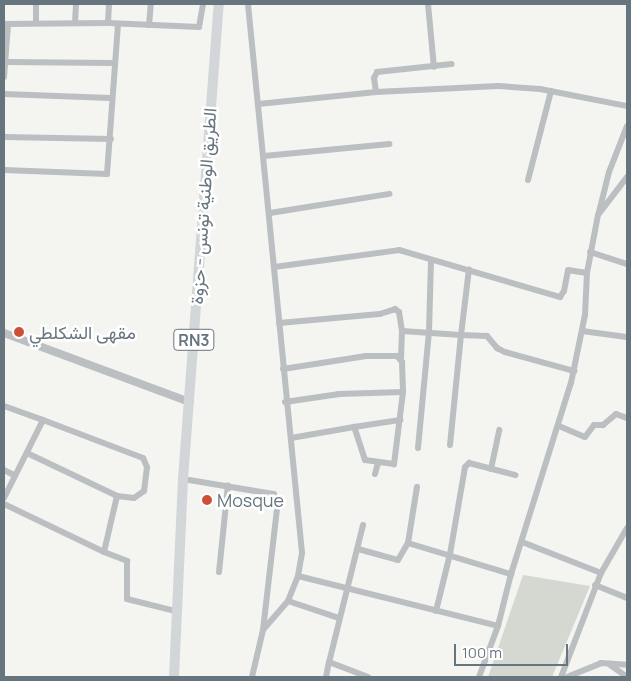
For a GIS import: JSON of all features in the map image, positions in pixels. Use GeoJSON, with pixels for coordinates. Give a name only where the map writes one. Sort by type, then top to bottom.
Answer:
{"type":"FeatureCollection","features":[{"type":"Feature","properties":{"kind":"main road","name":"الطريق الوطنية تونس - حزوة"},"geometry":{"type":"LineString","coordinates":[[174,677],[175,612],[183,479],[219,4]]}},
{"type":"Feature","properties":{"kind":"street"},"geometry":{"type":"LineString","coordinates":[[36,4],[36,23]]}},
{"type":"Feature","properties":{"kind":"street"},"geometry":{"type":"LineString","coordinates":[[75,23],[76,4]]}},
{"type":"Feature","properties":{"kind":"street"},"geometry":{"type":"LineString","coordinates":[[108,23],[109,4]]}},
{"type":"Feature","properties":{"kind":"street"},"geometry":{"type":"LineString","coordinates":[[149,26],[151,4]]}},
{"type":"Feature","properties":{"kind":"street"},"geometry":{"type":"LineString","coordinates":[[4,77],[6,24],[108,23],[198,27],[203,4]]}},
{"type":"Feature","properties":{"kind":"street"},"geometry":{"type":"LineString","coordinates":[[248,4],[270,213],[285,402],[291,438],[302,553],[298,576],[288,601],[263,630]]}},
{"type":"Feature","properties":{"kind":"street"},"geometry":{"type":"LineString","coordinates":[[428,4],[434,68]]}},
{"type":"Feature","properties":{"kind":"street"},"geometry":{"type":"LineString","coordinates":[[4,170],[104,176],[109,170],[111,140],[110,98],[118,24]]}},
{"type":"Feature","properties":{"kind":"street"},"geometry":{"type":"LineString","coordinates":[[6,62],[113,64]]}},
{"type":"Feature","properties":{"kind":"street"},"geometry":{"type":"LineString","coordinates":[[376,92],[374,78],[377,72],[434,68],[452,64]]}},
{"type":"Feature","properties":{"kind":"street"},"geometry":{"type":"LineString","coordinates":[[258,104],[376,92],[498,86],[551,91],[627,106]]}},
{"type":"Feature","properties":{"kind":"street"},"geometry":{"type":"LineString","coordinates":[[528,180],[551,91]]}},
{"type":"Feature","properties":{"kind":"street"},"geometry":{"type":"LineString","coordinates":[[4,94],[110,98]]}},
{"type":"Feature","properties":{"kind":"street"},"geometry":{"type":"LineString","coordinates":[[479,677],[498,626],[511,574],[559,426],[574,371],[582,331],[590,252],[598,215],[609,172],[627,126]]}},
{"type":"Feature","properties":{"kind":"street"},"geometry":{"type":"LineString","coordinates":[[4,137],[111,140]]}},
{"type":"Feature","properties":{"kind":"street"},"geometry":{"type":"LineString","coordinates":[[264,156],[388,144]]}},
{"type":"Feature","properties":{"kind":"street"},"geometry":{"type":"LineString","coordinates":[[598,215],[627,177]]}},
{"type":"Feature","properties":{"kind":"street"},"geometry":{"type":"LineString","coordinates":[[270,213],[389,194]]}},
{"type":"Feature","properties":{"kind":"street"},"geometry":{"type":"LineString","coordinates":[[274,268],[391,250],[469,269],[560,297],[564,291],[568,270],[587,273]]}},
{"type":"Feature","properties":{"kind":"street"},"geometry":{"type":"LineString","coordinates":[[590,252],[627,264]]}},
{"type":"Feature","properties":{"kind":"street"},"geometry":{"type":"LineString","coordinates":[[418,448],[428,332],[431,260]]}},
{"type":"Feature","properties":{"kind":"street"},"geometry":{"type":"LineString","coordinates":[[450,445],[469,269]]}},
{"type":"Feature","properties":{"kind":"street"},"geometry":{"type":"LineString","coordinates":[[279,323],[380,314],[395,309],[399,312],[402,331],[403,392],[396,462],[392,465],[378,464],[364,458],[354,427]]}},
{"type":"Feature","properties":{"kind":"street"},"geometry":{"type":"LineString","coordinates":[[402,331],[486,336],[497,348],[505,352],[574,371]]}},
{"type":"Feature","properties":{"kind":"street"},"geometry":{"type":"LineString","coordinates":[[582,331],[627,337]]}},
{"type":"Feature","properties":{"kind":"street"},"geometry":{"type":"LineString","coordinates":[[4,334],[190,402]]}},
{"type":"Feature","properties":{"kind":"street"},"geometry":{"type":"LineString","coordinates":[[283,369],[366,356],[397,356],[401,360]]}},
{"type":"Feature","properties":{"kind":"street"},"geometry":{"type":"LineString","coordinates":[[285,402],[339,394],[403,392]]}},
{"type":"Feature","properties":{"kind":"street"},"geometry":{"type":"LineString","coordinates":[[4,406],[143,458],[148,467],[144,491],[134,498],[118,496],[27,453]]}},
{"type":"Feature","properties":{"kind":"street"},"geometry":{"type":"LineString","coordinates":[[559,426],[584,437],[594,425],[603,425],[616,414],[627,418]]}},
{"type":"Feature","properties":{"kind":"street"},"geometry":{"type":"LineString","coordinates":[[4,498],[43,420]]}},
{"type":"Feature","properties":{"kind":"street"},"geometry":{"type":"LineString","coordinates":[[291,438],[400,420]]}},
{"type":"Feature","properties":{"kind":"street"},"geometry":{"type":"LineString","coordinates":[[491,469],[499,430]]}},
{"type":"Feature","properties":{"kind":"street"},"geometry":{"type":"LineString","coordinates":[[436,611],[450,554],[465,467],[469,463],[515,475]]}},
{"type":"Feature","properties":{"kind":"street"},"geometry":{"type":"LineString","coordinates":[[376,474],[378,464]]}},
{"type":"Feature","properties":{"kind":"street"},"geometry":{"type":"LineString","coordinates":[[4,470],[14,475]]}},
{"type":"Feature","properties":{"kind":"street"},"geometry":{"type":"LineString","coordinates":[[183,479],[267,491],[274,494],[278,501],[263,630],[252,677]]}},
{"type":"Feature","properties":{"kind":"street"},"geometry":{"type":"LineString","coordinates":[[219,572],[228,485]]}},
{"type":"Feature","properties":{"kind":"street"},"geometry":{"type":"LineString","coordinates":[[358,549],[398,560],[403,558],[408,543],[417,487]]}},
{"type":"Feature","properties":{"kind":"street"},"geometry":{"type":"LineString","coordinates":[[104,552],[118,496]]}},
{"type":"Feature","properties":{"kind":"street"},"geometry":{"type":"LineString","coordinates":[[4,504],[104,552],[127,561],[127,599],[175,612]]}},
{"type":"Feature","properties":{"kind":"street"},"geometry":{"type":"LineString","coordinates":[[326,677],[363,525]]}},
{"type":"Feature","properties":{"kind":"street"},"geometry":{"type":"LineString","coordinates":[[560,677],[595,585],[627,528]]}},
{"type":"Feature","properties":{"kind":"street"},"geometry":{"type":"LineString","coordinates":[[522,542],[601,573]]}},
{"type":"Feature","properties":{"kind":"street"},"geometry":{"type":"LineString","coordinates":[[408,543],[450,554],[511,574]]}},
{"type":"Feature","properties":{"kind":"street"},"geometry":{"type":"LineString","coordinates":[[298,576],[498,626]]}},
{"type":"Feature","properties":{"kind":"street"},"geometry":{"type":"LineString","coordinates":[[595,585],[627,598]]}},
{"type":"Feature","properties":{"kind":"street"},"geometry":{"type":"LineString","coordinates":[[288,601],[339,618]]}},
{"type":"Feature","properties":{"kind":"street"},"geometry":{"type":"LineString","coordinates":[[329,662],[368,677]]}},
{"type":"Feature","properties":{"kind":"street"},"geometry":{"type":"LineString","coordinates":[[567,677],[601,663],[627,666]]}},
{"type":"Feature","properties":{"kind":"street"},"geometry":{"type":"LineString","coordinates":[[608,663],[627,677]]}},
{"type":"Feature","properties":{"kind":"shaded area"},"geometry":{"type":"Polygon","coordinates":[[[523,575],[590,586],[552,677],[488,677],[523,575]]]}},
{"type":"Feature","properties":{"kind":"place","name":"مقهى الشكلطي"},"geometry":{"type":"Point","coordinates":[19,332]}},
{"type":"Feature","properties":{"kind":"place","name":"Mosque"},"geometry":{"type":"Point","coordinates":[207,500]}}]}
